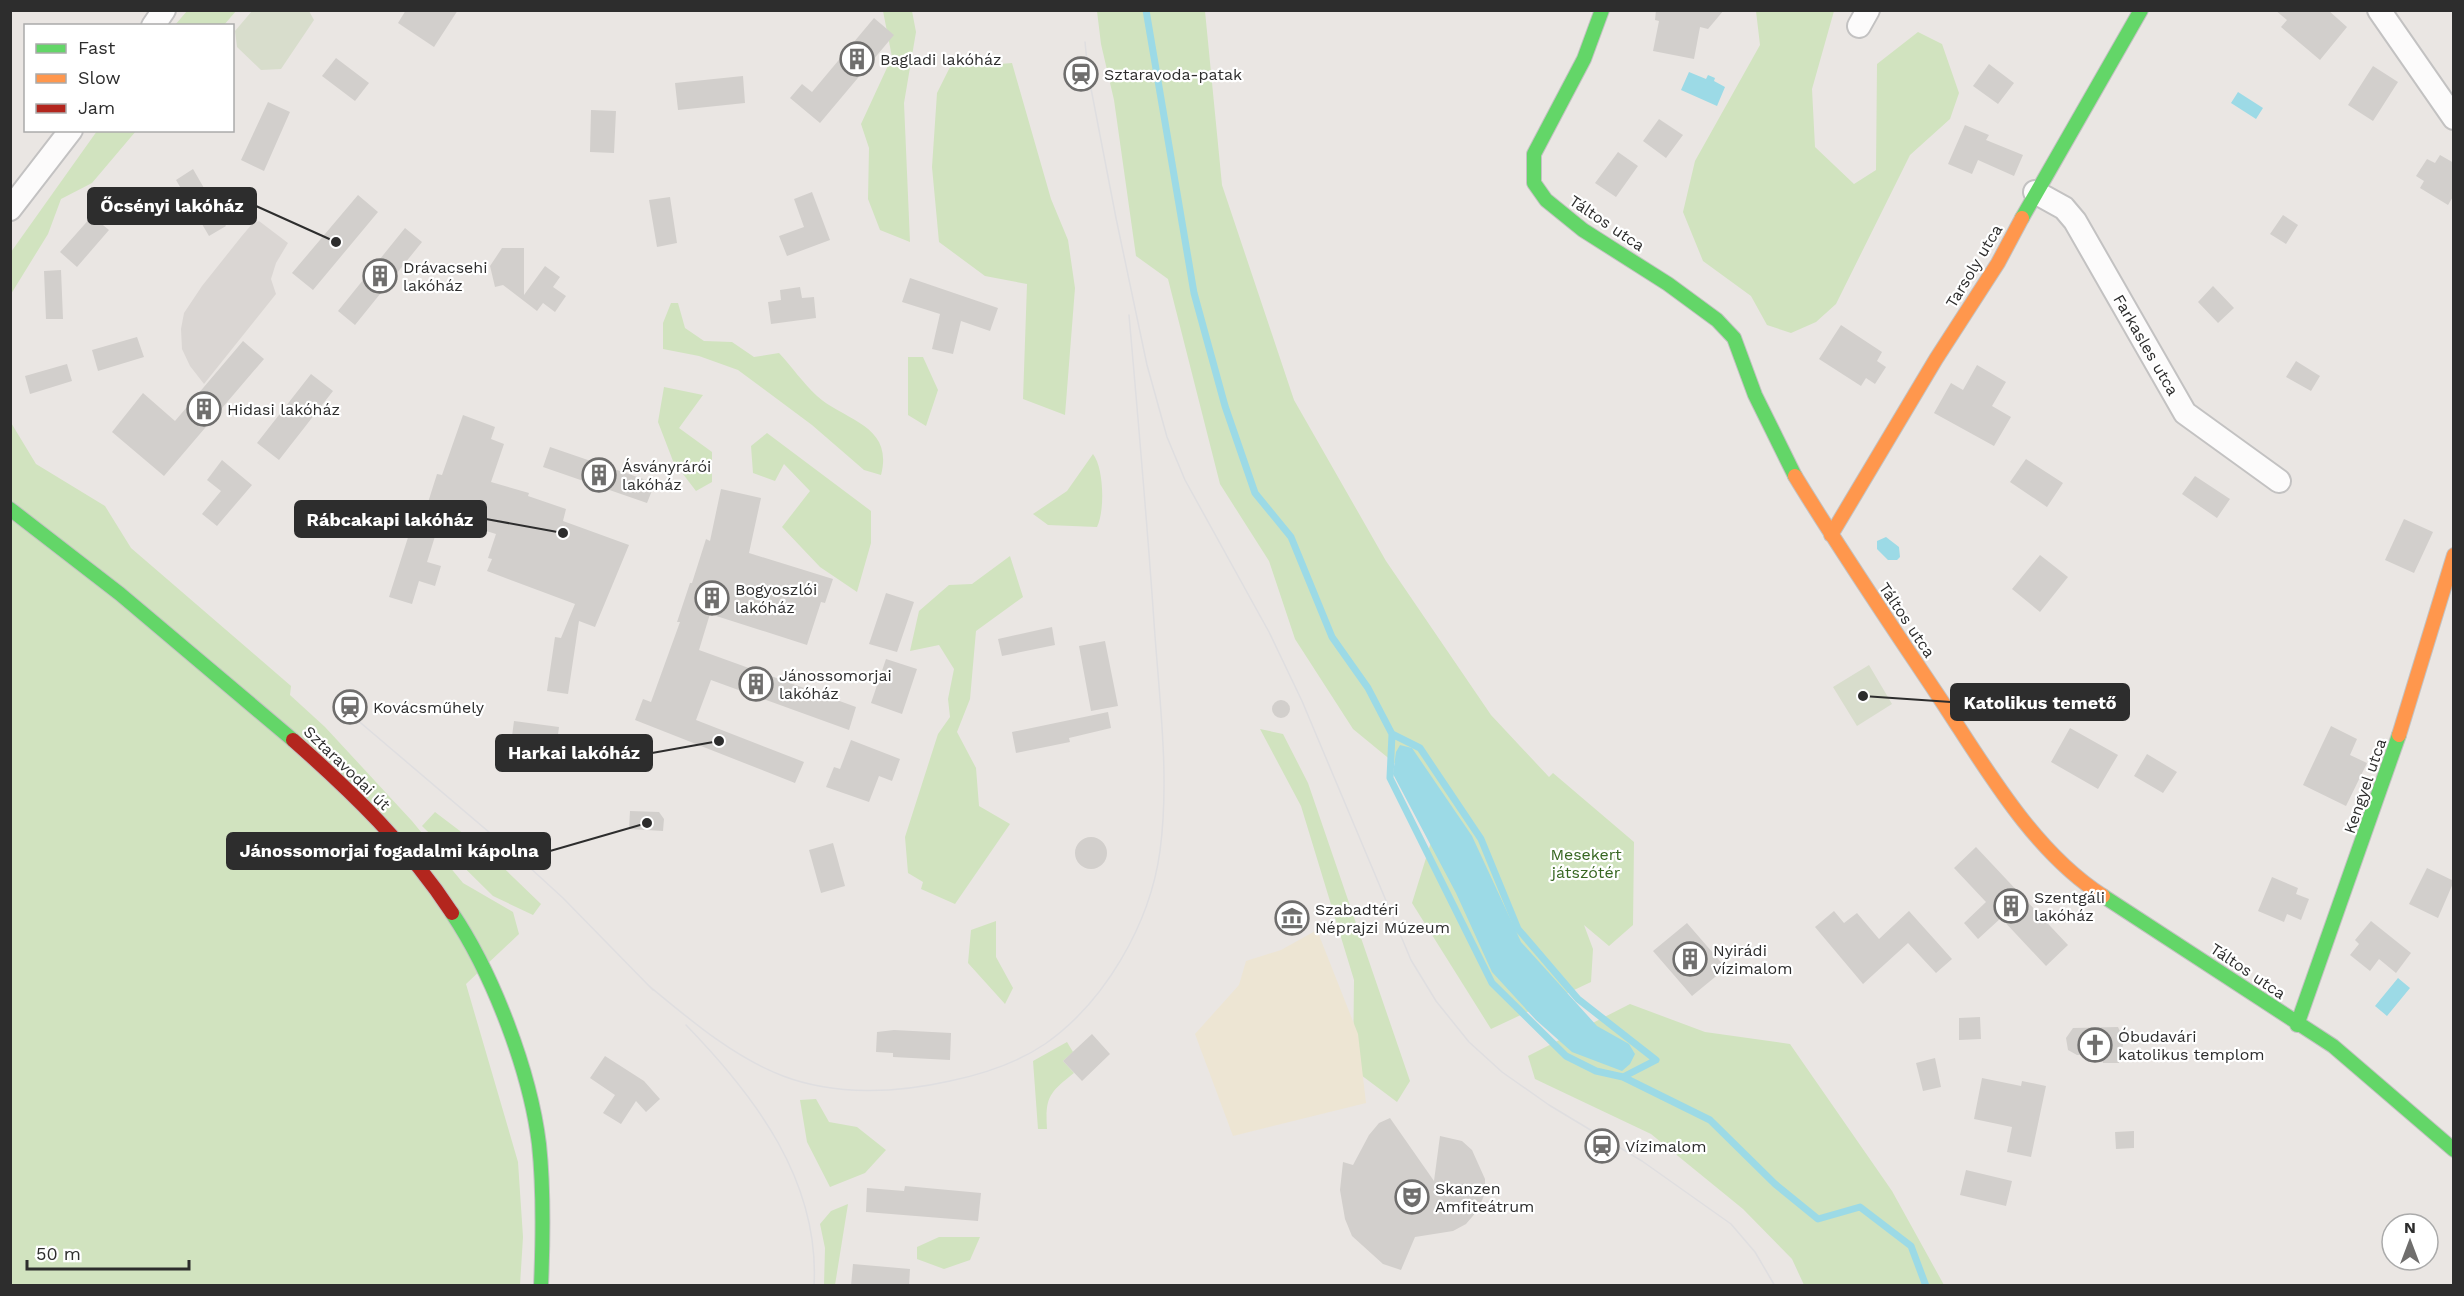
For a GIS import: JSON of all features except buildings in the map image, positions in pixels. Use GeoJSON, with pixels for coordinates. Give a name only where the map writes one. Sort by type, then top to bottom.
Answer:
{"type":"FeatureCollection","features":[{"type":"Feature","properties":{"kind":"street"},"geometry":{"type":"LineString","coordinates":[[154,24],[164,10]]}},
{"type":"Feature","properties":{"kind":"street","name":"Táltos utca"},"geometry":{"type":"LineString","coordinates":[[1602,10],[1584,59],[1534,154],[1534,183],[1546,200],[1583,230],[1668,284],[1717,320],[1734,338],[1755,395],[1789,466],[1831,535],[1987,769],[2052,856],[2090,888],[2226,974],[2297,1025],[2333,1046],[2454,1150]]}},
{"type":"Feature","properties":{"kind":"street","name":"Tarsoly utca"},"geometry":{"type":"LineString","coordinates":[[1831,535],[1936,359],[1998,263],[2035,192],[2141,10]]}},
{"type":"Feature","properties":{"kind":"street"},"geometry":{"type":"LineString","coordinates":[[2379,10],[2454,118]]}},
{"type":"Feature","properties":{"kind":"street"},"geometry":{"type":"LineString","coordinates":[[10,209],[69,132]]}},
{"type":"Feature","properties":{"kind":"street","name":"Farkasles utca"},"geometry":{"type":"LineString","coordinates":[[2035,192],[2064,208],[2075,221],[2185,413],[2279,481]]}},
{"type":"Feature","properties":{"kind":"street","name":"Sztaravodai út"},"geometry":{"type":"LineString","coordinates":[[10,509],[97,574],[304,749],[385,828],[445,902],[478,960],[504,1018],[525,1080],[540,1155],[544,1222],[541,1286]]}},
{"type":"Feature","properties":{"kind":"street","name":"Kengyel utca"},"geometry":{"type":"LineString","coordinates":[[2297,1025],[2394,753],[2454,555]]}},
{"type":"Feature","properties":{"kind":"green space"},"geometry":{"type":"Polygon","coordinates":[[[187,10],[236,11],[225,24],[176,24],[187,10]]]}},
{"type":"Feature","properties":{"kind":"green space"},"geometry":{"type":"Polygon","coordinates":[[[252,11],[309,11],[314,20],[281,69],[261,70],[237,47],[235,31],[252,11]]]}},
{"type":"Feature","properties":{"kind":"green space"},"geometry":{"type":"Polygon","coordinates":[[[883,11],[912,11],[916,32],[904,103],[910,242],[880,230],[868,199],[869,148],[861,124],[892,57],[883,11]]]}},
{"type":"Feature","properties":{"kind":"green space","name":"Mesekert játszótér"},"geometry":{"type":"Polygon","coordinates":[[[1097,11],[1205,11],[1222,185],[1294,400],[1386,561],[1491,715],[1549,777],[1553,773],[1634,842],[1633,925],[1609,946],[1584,925],[1593,949],[1591,982],[1491,1029],[1412,903],[1436,826],[1409,775],[1353,729],[1295,639],[1269,561],[1220,484],[1168,279],[1136,256],[1114,100],[1101,44],[1097,11]]]}},
{"type":"Feature","properties":{"kind":"green space"},"geometry":{"type":"Polygon","coordinates":[[[1756,11],[1834,11],[1812,89],[1815,147],[1854,184],[1876,170],[1877,64],[1918,32],[1942,44],[1959,93],[1950,119],[1910,155],[1836,304],[1816,322],[1791,333],[1767,325],[1751,296],[1703,261],[1683,212],[1695,161],[1760,45],[1756,11]]]}},
{"type":"Feature","properties":{"kind":"green space"},"geometry":{"type":"Polygon","coordinates":[[[956,55],[988,65],[1012,63],[1051,199],[1068,240],[1075,288],[1065,415],[1023,399],[1027,284],[985,276],[939,242],[932,167],[937,93],[956,55]]]}},
{"type":"Feature","properties":{"kind":"green space"},"geometry":{"type":"Polygon","coordinates":[[[96,132],[135,132],[92,183],[61,199],[48,234],[11,294],[11,252],[96,132]]]}},
{"type":"Feature","properties":{"kind":"green space"},"geometry":{"type":"Polygon","coordinates":[[[671,303],[678,303],[685,328],[704,341],[732,342],[754,357],[779,353],[817,396],[874,435],[880,445],[883,458],[881,475],[864,470],[812,425],[738,370],[699,356],[663,349],[663,323],[671,303]]]}},
{"type":"Feature","properties":{"kind":"green space"},"geometry":{"type":"Polygon","coordinates":[[[908,357],[923,357],[938,390],[926,426],[908,415],[908,357]]]}},
{"type":"Feature","properties":{"kind":"green space"},"geometry":{"type":"Polygon","coordinates":[[[664,387],[703,395],[679,428],[712,452],[712,482],[696,491],[673,461],[658,422],[664,387]]]}},
{"type":"Feature","properties":{"kind":"green space"},"geometry":{"type":"Polygon","coordinates":[[[10,421],[36,464],[105,506],[131,548],[291,686],[290,695],[325,727],[412,821],[463,883],[513,912],[519,934],[466,984],[518,1162],[523,1237],[520,1285],[11,1285],[10,421]]]}},
{"type":"Feature","properties":{"kind":"green space"},"geometry":{"type":"Polygon","coordinates":[[[767,433],[871,511],[871,543],[857,592],[820,567],[782,527],[810,491],[784,464],[775,481],[753,473],[751,446],[767,433]]]}},
{"type":"Feature","properties":{"kind":"green space"},"geometry":{"type":"Polygon","coordinates":[[[1093,454],[1099,469],[1102,490],[1100,520],[1097,527],[1048,525],[1033,514],[1067,491],[1093,454]]]}},
{"type":"Feature","properties":{"kind":"green space"},"geometry":{"type":"Polygon","coordinates":[[[1010,556],[1023,597],[976,631],[970,699],[957,732],[976,768],[979,806],[1010,824],[955,904],[921,889],[923,882],[908,873],[905,837],[938,734],[950,717],[948,699],[954,669],[939,645],[910,651],[919,611],[949,585],[972,584],[1010,556]]]}},
{"type":"Feature","properties":{"kind":"green space"},"geometry":{"type":"Polygon","coordinates":[[[1869,665],[1892,704],[1857,726],[1833,687],[1869,665]]]}},
{"type":"Feature","properties":{"kind":"green space"},"geometry":{"type":"Polygon","coordinates":[[[1260,729],[1283,734],[1308,783],[1410,1081],[1397,1102],[1353,1069],[1354,980],[1301,806],[1260,729]]]}},
{"type":"Feature","properties":{"kind":"green space"},"geometry":{"type":"Polygon","coordinates":[[[435,812],[485,850],[541,904],[533,915],[493,896],[422,826],[435,812]]]}},
{"type":"Feature","properties":{"kind":"green space"},"geometry":{"type":"Polygon","coordinates":[[[996,921],[996,957],[1013,988],[1005,1004],[968,963],[971,930],[996,921]]]}},
{"type":"Feature","properties":{"kind":"green space"},"geometry":{"type":"Polygon","coordinates":[[[1630,1004],[1705,1032],[1790,1044],[1892,1191],[1944,1285],[1804,1285],[1792,1259],[1743,1209],[1651,1134],[1535,1079],[1528,1056],[1630,1004]]]}},
{"type":"Feature","properties":{"kind":"green space"},"geometry":{"type":"Polygon","coordinates":[[[1067,1042],[1073,1052],[1063,1061],[1074,1073],[1050,1097],[1047,1129],[1038,1129],[1033,1061],[1067,1042]]]}},
{"type":"Feature","properties":{"kind":"green space"},"geometry":{"type":"Polygon","coordinates":[[[816,1099],[829,1122],[857,1127],[886,1150],[865,1173],[830,1187],[807,1142],[800,1100],[816,1099]]]}},
{"type":"Feature","properties":{"kind":"green space"},"geometry":{"type":"Polygon","coordinates":[[[848,1204],[835,1285],[824,1285],[825,1248],[820,1224],[831,1211],[848,1204]]]}},
{"type":"Feature","properties":{"kind":"green space"},"geometry":{"type":"Polygon","coordinates":[[[939,1237],[980,1237],[970,1260],[944,1269],[917,1259],[917,1247],[939,1237]]]}},
{"type":"Feature","properties":{"kind":"sand"},"geometry":{"type":"Polygon","coordinates":[[[1317,930],[1358,1034],[1366,1103],[1233,1136],[1195,1034],[1239,985],[1246,961],[1281,950],[1317,930]]]}},
{"type":"Feature","properties":{"kind":"shaded area"},"geometry":{"type":"Polygon","coordinates":[[[259,221],[288,243],[276,263],[271,279],[276,294],[204,384],[190,366],[182,349],[181,329],[184,313],[202,286],[241,237],[252,224],[259,221]]]}},
{"type":"Feature","properties":{"kind":"water"},"geometry":{"type":"Polygon","coordinates":[[[1689,72],[1706,79],[1708,75],[1725,87],[1717,106],[1681,90],[1689,72]]]}},
{"type":"Feature","properties":{"kind":"water"},"geometry":{"type":"Polygon","coordinates":[[[2238,92],[2263,108],[2256,119],[2231,103],[2238,92]]]}},
{"type":"Feature","properties":{"kind":"water"},"geometry":{"type":"Polygon","coordinates":[[[1886,537],[1899,547],[1900,557],[1897,560],[1888,560],[1877,549],[1877,541],[1886,537]]]}},
{"type":"Feature","properties":{"kind":"water"},"geometry":{"type":"Polygon","coordinates":[[[1400,745],[1412,748],[1472,836],[1521,942],[1597,1026],[1629,1044],[1635,1054],[1630,1064],[1622,1071],[1572,1052],[1536,1020],[1492,972],[1456,893],[1393,774],[1396,752],[1400,745]]]}},
{"type":"Feature","properties":{"kind":"water"},"geometry":{"type":"Polygon","coordinates":[[[2398,978],[2410,988],[2387,1016],[2375,1006],[2398,978]]]}},
{"type":"Feature","properties":{"kind":"waterway","name":"Sztaravoda-patak"},"geometry":{"type":"LineString","coordinates":[[1146,10],[1194,293],[1225,406],[1255,493],[1291,537],[1332,637],[1368,688],[1392,734],[1420,748],[1481,839],[1518,929],[1578,999],[1656,1060],[1623,1077],[1710,1120],[1775,1184],[1818,1219],[1860,1207],[1911,1246],[1926,1286]]}},
{"type":"Feature","properties":{"kind":"waterway"},"geometry":{"type":"LineString","coordinates":[[1392,734],[1390,778],[1492,983],[1566,1056],[1596,1071],[1623,1077]]}},
{"type":"Feature","properties":{"kind":"tram line"},"geometry":{"type":"LineString","coordinates":[[1085,42],[1088,73],[1116,218],[1147,365],[1167,437],[1185,480],[1269,632],[1302,701],[1411,960],[1436,1001],[1469,1042],[1502,1072],[1549,1105],[1642,1161],[1731,1224],[1755,1252],[1775,1286]]}},
{"type":"Feature","properties":{"kind":"tram line"},"geometry":{"type":"LineString","coordinates":[[648,985],[712,1036],[765,1068],[783,1076],[824,1087],[866,1091],[930,1085],[975,1075],[1012,1062],[1034,1051],[1067,1027],[1105,984],[1135,933],[1146,906],[1155,879],[1163,823],[1164,765],[1161,708],[1129,315]]}},
{"type":"Feature","properties":{"kind":"tram line"},"geometry":{"type":"LineString","coordinates":[[335,701],[516,855],[563,898],[653,990]]}},
{"type":"Feature","properties":{"kind":"tram line"},"geometry":{"type":"LineString","coordinates":[[686,1025],[736,1081],[778,1143],[794,1176],[806,1211],[813,1248],[814,1286]]}},
{"type":"Feature","properties":{"kind":"traffic: fast"},"geometry":{"type":"LineString","coordinates":[[1602,10],[1584,59],[1534,154],[1534,183],[1546,200],[1583,230],[1668,284],[1717,320],[1734,338],[1755,395],[1795,476]]}},
{"type":"Feature","properties":{"kind":"traffic: fast"},"geometry":{"type":"LineString","coordinates":[[2022,218],[2141,10]]}},
{"type":"Feature","properties":{"kind":"traffic: fast"},"geometry":{"type":"LineString","coordinates":[[10,509],[120,594],[293,740]]}},
{"type":"Feature","properties":{"kind":"traffic: fast"},"geometry":{"type":"LineString","coordinates":[[2297,1025],[2399,735]]}},
{"type":"Feature","properties":{"kind":"traffic: fast"},"geometry":{"type":"LineString","coordinates":[[2103,896],[2333,1046],[2454,1150]]}},
{"type":"Feature","properties":{"kind":"traffic: fast"},"geometry":{"type":"LineString","coordinates":[[452,913],[482,965],[495,994],[508,1024],[527,1086],[541,1162],[543,1215],[541,1286]]}},
{"type":"Feature","properties":{"kind":"traffic: slow"},"geometry":{"type":"LineString","coordinates":[[1831,535],[1936,359],[1998,263],[2022,218]]}},
{"type":"Feature","properties":{"kind":"traffic: slow"},"geometry":{"type":"LineString","coordinates":[[1795,476],[2010,804],[2053,855],[2103,896]]}},
{"type":"Feature","properties":{"kind":"traffic: slow"},"geometry":{"type":"LineString","coordinates":[[2399,735],[2454,555]]}},
{"type":"Feature","properties":{"kind":"traffic: jam"},"geometry":{"type":"LineString","coordinates":[[293,740],[378,821],[417,865],[452,913]]}},
{"type":"Feature","properties":{"kind":"place","name":"Bagladi lakóház"},"geometry":{"type":"Point","coordinates":[857,59]}},
{"type":"Feature","properties":{"kind":"place","name":"Sztaravoda-patak"},"geometry":{"type":"Point","coordinates":[1081,74]}},
{"type":"Feature","properties":{"kind":"place","name":"Őcsényi lakóház"},"geometry":{"type":"Point","coordinates":[336,242]}},
{"type":"Feature","properties":{"kind":"place","name":"Drávacsehi lakóház"},"geometry":{"type":"Point","coordinates":[380,276]}},
{"type":"Feature","properties":{"kind":"place","name":"Hidasi lakóház"},"geometry":{"type":"Point","coordinates":[204,409]}},
{"type":"Feature","properties":{"kind":"place","name":"Ásványrárói lakóház"},"geometry":{"type":"Point","coordinates":[599,475]}},
{"type":"Feature","properties":{"kind":"place","name":"Rábcakapi lakóház"},"geometry":{"type":"Point","coordinates":[563,533]}},
{"type":"Feature","properties":{"kind":"place","name":"Bogyoszlói lakóház"},"geometry":{"type":"Point","coordinates":[712,598]}},
{"type":"Feature","properties":{"kind":"place","name":"Jánossomorjai lakóház"},"geometry":{"type":"Point","coordinates":[756,684]}},
{"type":"Feature","properties":{"kind":"place","name":"Katolikus temető"},"geometry":{"type":"Point","coordinates":[1863,696]}},
{"type":"Feature","properties":{"kind":"place","name":"Kovácsműhely"},"geometry":{"type":"Point","coordinates":[350,707]}},
{"type":"Feature","properties":{"kind":"place","name":"Harkai lakóház"},"geometry":{"type":"Point","coordinates":[719,741]}},
{"type":"Feature","properties":{"kind":"place","name":"Jánossomorjai fogadalmi kápolna"},"geometry":{"type":"Point","coordinates":[647,823]}},
{"type":"Feature","properties":{"kind":"place","name":"Szentgáli lakóház"},"geometry":{"type":"Point","coordinates":[2011,906]}},
{"type":"Feature","properties":{"kind":"place","name":"Szabadtéri Néprajzi Múzeum"},"geometry":{"type":"Point","coordinates":[1292,918]}},
{"type":"Feature","properties":{"kind":"place","name":"Nyirádi vízimalom"},"geometry":{"type":"Point","coordinates":[1690,959]}},
{"type":"Feature","properties":{"kind":"place","name":"Óbudavári katolikus templom"},"geometry":{"type":"Point","coordinates":[2095,1045]}},
{"type":"Feature","properties":{"kind":"place","name":"Vízimalom"},"geometry":{"type":"Point","coordinates":[1602,1146]}},
{"type":"Feature","properties":{"kind":"place","name":"Skanzen Amfiteátrum"},"geometry":{"type":"Point","coordinates":[1412,1197]}}]}
